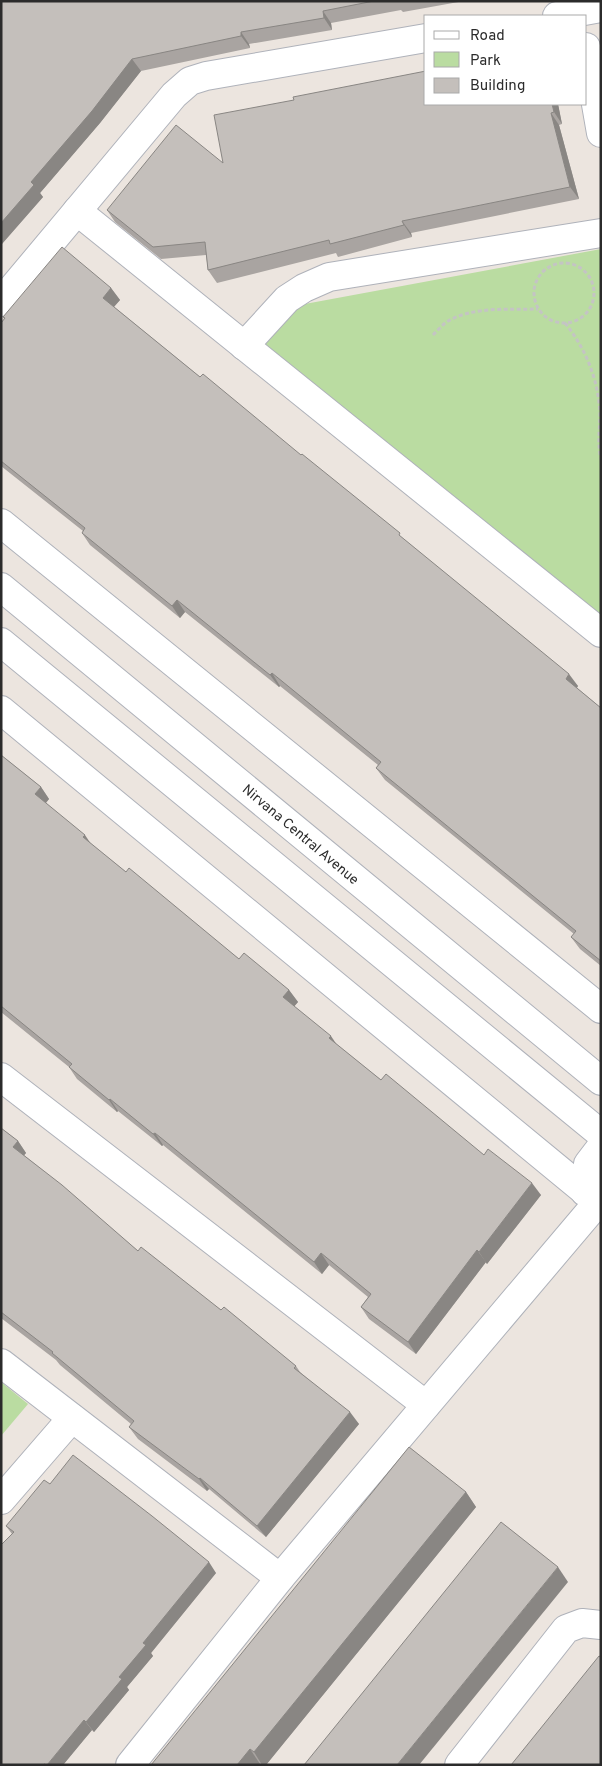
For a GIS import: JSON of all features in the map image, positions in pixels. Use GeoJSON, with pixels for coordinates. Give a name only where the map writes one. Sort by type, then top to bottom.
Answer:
{"type":"FeatureCollection","features":[{"type":"Feature","properties":{"kind":"street"},"geometry":{"type":"LineString","coordinates":[[1,302],[174,95],[190,81],[206,76],[424,38]]}},
{"type":"Feature","properties":{"kind":"street"},"geometry":{"type":"LineString","coordinates":[[587,53],[601,133]]}},
{"type":"Feature","properties":{"kind":"street"},"geometry":{"type":"LineString","coordinates":[[78,211],[601,633]]}},
{"type":"Feature","properties":{"kind":"street"},"geometry":{"type":"LineString","coordinates":[[244,346],[287,299],[304,288],[329,277],[601,233]]}},
{"type":"Feature","properties":{"kind":"street"},"geometry":{"type":"LineString","coordinates":[[1,523],[601,1009]]}},
{"type":"Feature","properties":{"kind":"street","name":"Nirvana Central Avenue"},"geometry":{"type":"LineString","coordinates":[[1,587],[601,1081]]}},
{"type":"Feature","properties":{"kind":"street"},"geometry":{"type":"LineString","coordinates":[[1,642],[601,1134]]}},
{"type":"Feature","properties":{"kind":"street"},"geometry":{"type":"LineString","coordinates":[[3,715],[593,1190]]}},
{"type":"Feature","properties":{"kind":"street"},"geometry":{"type":"LineString","coordinates":[[1,1077],[426,1405]]}},
{"type":"Feature","properties":{"kind":"street"},"geometry":{"type":"LineString","coordinates":[[130,1765],[280,1578],[598,1202],[593,1190],[588,1164],[601,1147]]}},
{"type":"Feature","properties":{"kind":"street"},"geometry":{"type":"LineString","coordinates":[[1,1363],[280,1578]]}},
{"type":"Feature","properties":{"kind":"street"},"geometry":{"type":"LineString","coordinates":[[1,1500],[72,1418]]}},
{"type":"Feature","properties":{"kind":"street"},"geometry":{"type":"LineString","coordinates":[[459,1765],[566,1629],[582,1623],[601,1625]]}},
{"type":"Feature","properties":{"kind":"path"},"geometry":{"type":"LineString","coordinates":[[568,262],[578,265],[592,279],[594,300],[590,309],[583,316],[574,321],[564,323],[554,321],[538,309],[534,300],[536,281],[548,266],[568,262]]}},
{"type":"Feature","properties":{"kind":"path"},"geometry":{"type":"LineString","coordinates":[[433,334],[447,322],[466,314],[486,310],[538,309]]}},
{"type":"Feature","properties":{"kind":"path"},"geometry":{"type":"LineString","coordinates":[[564,323],[575,335],[595,378],[600,414],[598,444],[601,459]]}},
{"type":"Feature","properties":{"kind":"green space"},"geometry":{"type":"Polygon","coordinates":[[[601,249],[601,626],[262,347],[294,306],[601,249]]]}},
{"type":"Feature","properties":{"kind":"green space"},"geometry":{"type":"Polygon","coordinates":[[[1,1382],[28,1404],[1,1436],[1,1382]]]}},
{"type":"Feature","properties":{"kind":"building"},"geometry":{"type":"Polygon","coordinates":[[[1,1],[374,1],[323,11],[324,18],[241,32],[241,36],[132,59],[92,111],[31,182],[34,185],[1,223],[1,1]]]}},
{"type":"Feature","properties":{"kind":"building"},"geometry":{"type":"Polygon","coordinates":[[[424,71],[424,105],[552,105],[554,112],[551,113],[570,187],[402,221],[404,225],[330,244],[329,240],[208,270],[205,242],[153,247],[107,210],[176,125],[223,163],[214,115],[294,100],[293,97],[424,71]]]}},
{"type":"Feature","properties":{"kind":"building"},"geometry":{"type":"Polygon","coordinates":[[[62,247],[111,288],[103,298],[200,377],[203,374],[400,533],[399,535],[569,674],[566,679],[601,708],[601,961],[571,937],[576,931],[376,768],[381,762],[272,673],[270,675],[177,600],[172,606],[82,533],[85,528],[1,461],[1,323],[5,318],[3,317],[62,247]]]}},
{"type":"Feature","properties":{"kind":"building"},"geometry":{"type":"Polygon","coordinates":[[[1,755],[41,787],[35,794],[85,835],[83,837],[126,872],[129,868],[239,959],[244,953],[289,990],[283,997],[331,1036],[329,1038],[381,1080],[386,1074],[484,1155],[488,1149],[532,1183],[479,1252],[477,1250],[408,1342],[361,1307],[371,1294],[321,1253],[314,1262],[155,1133],[153,1134],[109,1100],[69,1067],[72,1064],[1,1006],[1,755]]]}},
{"type":"Feature","properties":{"kind":"building"},"geometry":{"type":"Polygon","coordinates":[[[1,1128],[18,1141],[13,1147],[62,1185],[138,1251],[141,1247],[221,1310],[224,1307],[296,1366],[294,1368],[350,1412],[257,1526],[200,1478],[129,1427],[134,1421],[53,1352],[1,1312],[1,1128]]]}},
{"type":"Feature","properties":{"kind":"building"},"geometry":{"type":"Polygon","coordinates":[[[409,1447],[466,1492],[254,1752],[250,1749],[237,1765],[151,1765],[409,1447]]]}},
{"type":"Feature","properties":{"kind":"building"},"geometry":{"type":"Polygon","coordinates":[[[73,1455],[209,1562],[143,1643],[146,1645],[119,1677],[122,1679],[86,1722],[84,1720],[47,1765],[1,1765],[1,1545],[14,1532],[6,1526],[44,1480],[50,1484],[73,1455]]]}},
{"type":"Feature","properties":{"kind":"building"},"geometry":{"type":"Polygon","coordinates":[[[501,1522],[558,1567],[397,1765],[304,1765],[501,1522]]]}},
{"type":"Feature","properties":{"kind":"building"},"geometry":{"type":"Polygon","coordinates":[[[599,1656],[601,1657],[601,1765],[511,1765],[599,1656]]]}}]}
